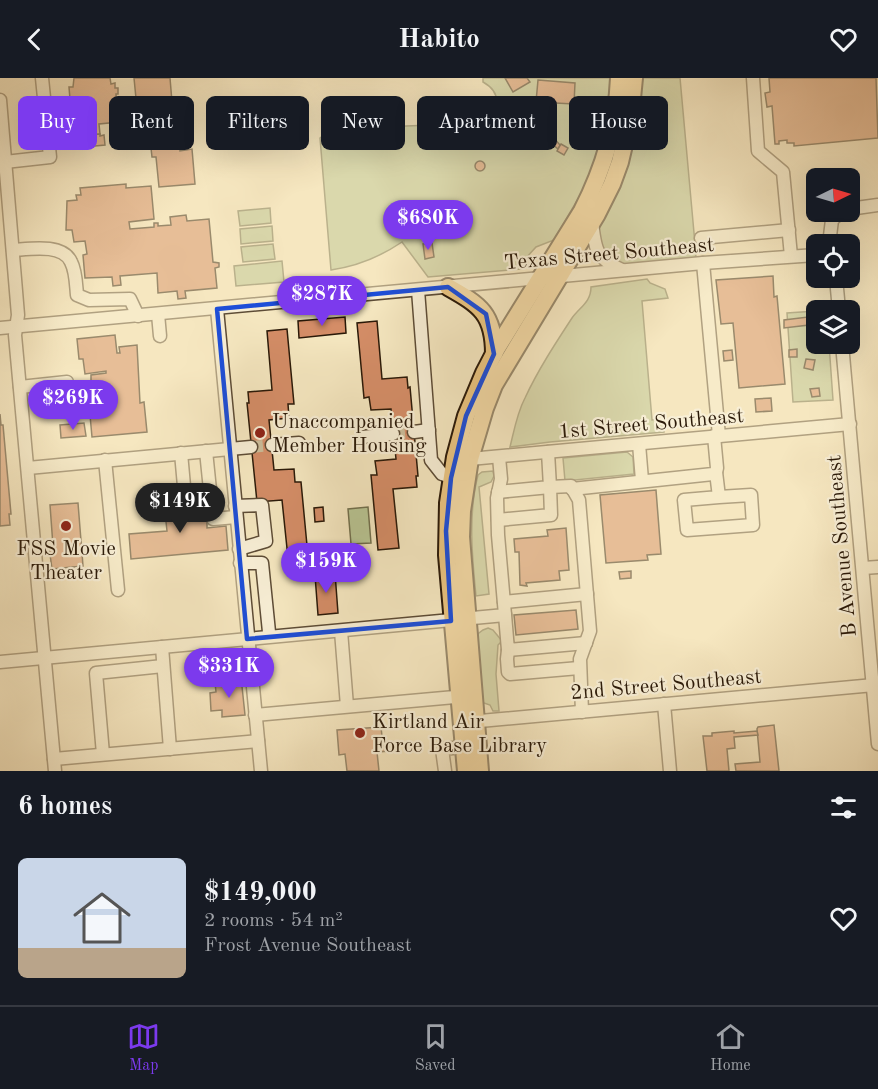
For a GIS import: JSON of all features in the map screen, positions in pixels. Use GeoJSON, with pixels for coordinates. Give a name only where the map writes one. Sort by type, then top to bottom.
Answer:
{"type":"FeatureCollection","features":[{"type":"Feature","properties":{"kind":"main road"},"geometry":{"type":"LineString","coordinates":[[459,620],[463,458],[470,408],[494,354],[582,211],[603,166],[615,118],[619,78]]}},
{"type":"Feature","properties":{"kind":"main road"},"geometry":{"type":"LineString","coordinates":[[480,771],[469,722],[459,620],[446,531],[451,477],[477,430],[494,385],[592,222],[612,184],[620,162],[630,119],[634,78]]}},
{"type":"Feature","properties":{"kind":"main road"},"geometry":{"type":"LineString","coordinates":[[448,287],[475,303],[486,314],[492,326],[494,354]]}},
{"type":"Feature","properties":{"kind":"main road"},"geometry":{"type":"LineString","coordinates":[[466,771],[464,747],[469,722]]}},
{"type":"Feature","properties":{"kind":"street"},"geometry":{"type":"LineString","coordinates":[[5,162],[50,157],[42,78]]}},
{"type":"Feature","properties":{"kind":"street"},"geometry":{"type":"LineString","coordinates":[[753,78],[758,151],[783,172],[791,256],[806,255]]}},
{"type":"Feature","properties":{"kind":"street"},"geometry":{"type":"LineString","coordinates":[[0,100],[1,134],[18,315],[16,326],[20,387],[55,765],[104,754],[258,741]]}},
{"type":"Feature","properties":{"kind":"street"},"geometry":{"type":"LineString","coordinates":[[860,207],[878,205]]}},
{"type":"Feature","properties":{"kind":"street"},"geometry":{"type":"LineString","coordinates":[[592,222],[597,249],[605,262],[623,271]]}},
{"type":"Feature","properties":{"kind":"street"},"geometry":{"type":"LineString","coordinates":[[701,238],[789,230]]}},
{"type":"Feature","properties":{"kind":"street"},"geometry":{"type":"LineString","coordinates":[[13,250],[56,251],[66,255],[72,263],[77,296],[89,300],[130,299],[138,316]]}},
{"type":"Feature","properties":{"kind":"street","name":"Texas Street Southeast"},"geometry":{"type":"LineString","coordinates":[[0,328],[791,256]]}},
{"type":"Feature","properties":{"kind":"street"},"geometry":{"type":"LineString","coordinates":[[703,263],[719,497]]}},
{"type":"Feature","properties":{"kind":"street"},"geometry":{"type":"LineString","coordinates":[[417,290],[431,460],[442,474],[451,477]]}},
{"type":"Feature","properties":{"kind":"street"},"geometry":{"type":"LineString","coordinates":[[217,309],[261,771]]}},
{"type":"Feature","properties":{"kind":"street"},"geometry":{"type":"LineString","coordinates":[[158,314],[160,336]]}},
{"type":"Feature","properties":{"kind":"street","name":"B Avenue Southeast"},"geometry":{"type":"LineString","coordinates":[[843,354],[878,744]]}},
{"type":"Feature","properties":{"kind":"street"},"geometry":{"type":"LineString","coordinates":[[20,387],[67,382]]}},
{"type":"Feature","properties":{"kind":"street","name":"1st Street Southeast"},"geometry":{"type":"LineString","coordinates":[[463,458],[499,457],[850,424]]}},
{"type":"Feature","properties":{"kind":"street"},"geometry":{"type":"LineString","coordinates":[[414,432],[429,430]]}},
{"type":"Feature","properties":{"kind":"street"},"geometry":{"type":"LineString","coordinates":[[362,437],[393,434]]}},
{"type":"Feature","properties":{"kind":"street"},"geometry":{"type":"LineString","coordinates":[[272,446],[299,443]]}},
{"type":"Feature","properties":{"kind":"street"},"geometry":{"type":"LineString","coordinates":[[639,444],[642,480]]}},
{"type":"Feature","properties":{"kind":"street"},"geometry":{"type":"LineString","coordinates":[[27,468],[251,447]]}},
{"type":"Feature","properties":{"kind":"street"},"geometry":{"type":"LineString","coordinates":[[206,451],[213,519],[262,505],[266,541],[239,549]]}},
{"type":"Feature","properties":{"kind":"street"},"geometry":{"type":"LineString","coordinates":[[498,520],[551,515],[548,452]]}},
{"type":"Feature","properties":{"kind":"street"},"geometry":{"type":"LineString","coordinates":[[181,453],[185,497]]}},
{"type":"Feature","properties":{"kind":"street"},"geometry":{"type":"LineString","coordinates":[[499,457],[501,478],[498,492],[498,520],[508,672],[510,674],[579,668]]}},
{"type":"Feature","properties":{"kind":"street"},"geometry":{"type":"LineString","coordinates":[[105,460],[118,590]]}},
{"type":"Feature","properties":{"kind":"street"},"geometry":{"type":"LineString","coordinates":[[572,489],[716,472]]}},
{"type":"Feature","properties":{"kind":"street"},"geometry":{"type":"LineString","coordinates":[[498,492],[571,486],[579,500],[590,632],[579,668],[582,712]]}},
{"type":"Feature","properties":{"kind":"street"},"geometry":{"type":"LineString","coordinates":[[750,495],[753,525],[687,530],[684,500],[719,497],[750,495]]}},
{"type":"Feature","properties":{"kind":"street"},"geometry":{"type":"LineString","coordinates":[[240,562],[262,562],[269,632]]}},
{"type":"Feature","properties":{"kind":"street"},"geometry":{"type":"LineString","coordinates":[[863,568],[878,567]]}},
{"type":"Feature","properties":{"kind":"street"},"geometry":{"type":"LineString","coordinates":[[504,602],[587,594]]}},
{"type":"Feature","properties":{"kind":"street"},"geometry":{"type":"LineString","coordinates":[[0,662],[505,615]]}},
{"type":"Feature","properties":{"kind":"street"},"geometry":{"type":"LineString","coordinates":[[341,631],[347,706]]}},
{"type":"Feature","properties":{"kind":"street"},"geometry":{"type":"LineString","coordinates":[[508,650],[585,643]]}},
{"type":"Feature","properties":{"kind":"street"},"geometry":{"type":"LineString","coordinates":[[162,647],[170,748]]}},
{"type":"Feature","properties":{"kind":"street"},"geometry":{"type":"LineString","coordinates":[[104,754],[96,673],[163,666]]}},
{"type":"Feature","properties":{"kind":"street","name":"2nd Street Southeast"},"geometry":{"type":"LineString","coordinates":[[469,722],[873,685]]}},
{"type":"Feature","properties":{"kind":"street"},"geometry":{"type":"LineString","coordinates":[[255,715],[466,696]]}},
{"type":"Feature","properties":{"kind":"street"},"geometry":{"type":"LineString","coordinates":[[664,704],[670,771]]}},
{"type":"Feature","properties":{"kind":"street"},"geometry":{"type":"LineString","coordinates":[[445,771],[442,750],[464,747]]}},
{"type":"Feature","properties":{"kind":"highlighted area"},"geometry":{"type":"Polygon","coordinates":[[[448,287],[486,314],[494,354],[466,416],[451,478],[446,531],[451,621],[247,639],[217,309],[448,287]]]}},
{"type":"Feature","properties":{"kind":"green space"},"geometry":{"type":"Polygon","coordinates":[[[483,78],[612,78],[610,96],[569,96],[569,150],[599,150],[585,187],[554,240],[536,247],[526,258],[521,269],[428,277],[402,242],[368,260],[331,270],[321,150],[405,150],[405,126],[417,126],[417,150],[557,150],[557,96],[496,96],[483,82],[483,78]]]}},
{"type":"Feature","properties":{"kind":"green space"},"geometry":{"type":"Polygon","coordinates":[[[639,78],[680,78],[696,255],[694,259],[624,266],[614,262],[598,244],[598,224],[619,150],[668,150],[668,96],[634,96],[639,78]]]}},
{"type":"Feature","properties":{"kind":"green space"},"geometry":{"type":"Polygon","coordinates":[[[270,208],[271,223],[240,226],[238,211],[270,208]]]}},
{"type":"Feature","properties":{"kind":"green space"},"geometry":{"type":"Polygon","coordinates":[[[272,226],[273,241],[241,244],[240,229],[272,226]]]}},
{"type":"Feature","properties":{"kind":"green space"},"geometry":{"type":"Polygon","coordinates":[[[273,244],[275,259],[243,262],[241,247],[273,244]]]}},
{"type":"Feature","properties":{"kind":"green space"},"geometry":{"type":"Polygon","coordinates":[[[282,261],[284,282],[236,286],[234,266],[282,261]]]}},
{"type":"Feature","properties":{"kind":"green space"},"geometry":{"type":"Polygon","coordinates":[[[647,279],[650,283],[665,289],[668,298],[642,301],[652,420],[663,419],[664,432],[510,447],[520,410],[530,388],[572,318],[587,300],[591,287],[647,279]]]}},
{"type":"Feature","properties":{"kind":"green space"},"geometry":{"type":"Polygon","coordinates":[[[806,312],[806,354],[830,354],[833,400],[793,402],[787,313],[806,312]]]}},
{"type":"Feature","properties":{"kind":"green space"},"geometry":{"type":"Polygon","coordinates":[[[627,452],[633,457],[634,474],[565,481],[563,458],[627,452]]]}},
{"type":"Feature","properties":{"kind":"green space"},"geometry":{"type":"Polygon","coordinates":[[[493,471],[494,476],[491,482],[479,487],[489,594],[476,596],[472,535],[475,490],[478,475],[482,472],[493,471]]]}},
{"type":"Feature","properties":{"kind":"green space"},"geometry":{"type":"Polygon","coordinates":[[[368,507],[371,543],[351,544],[348,509],[368,507]]]}},
{"type":"Feature","properties":{"kind":"green space"},"geometry":{"type":"Polygon","coordinates":[[[488,628],[493,630],[502,641],[498,645],[496,674],[499,711],[493,711],[490,705],[481,702],[475,636],[488,628]]]}},
{"type":"Feature","properties":{"kind":"building"},"geometry":{"type":"Polygon","coordinates":[[[74,78],[110,78],[111,84],[115,83],[115,88],[118,88],[116,96],[109,96],[109,123],[99,124],[100,134],[97,134],[97,96],[70,96],[69,87],[73,87],[74,78]]]}},
{"type":"Feature","properties":{"kind":"building"},"geometry":{"type":"Polygon","coordinates":[[[134,78],[170,78],[172,96],[136,96],[134,78]]]}},
{"type":"Feature","properties":{"kind":"building"},"geometry":{"type":"Polygon","coordinates":[[[505,78],[527,78],[530,82],[513,92],[505,78]]]}},
{"type":"Feature","properties":{"kind":"building"},"geometry":{"type":"Polygon","coordinates":[[[769,78],[876,78],[878,138],[794,146],[794,143],[787,143],[787,140],[775,144],[772,106],[767,107],[765,93],[770,92],[769,78]]]}},
{"type":"Feature","properties":{"kind":"building"},"geometry":{"type":"Polygon","coordinates":[[[538,80],[575,83],[574,96],[569,96],[569,104],[557,103],[557,96],[537,96],[538,80]]]}},
{"type":"Feature","properties":{"kind":"building"},"geometry":{"type":"Polygon","coordinates":[[[97,134],[104,135],[105,145],[97,146],[97,134]]]}},
{"type":"Feature","properties":{"kind":"building"},"geometry":{"type":"Polygon","coordinates":[[[561,144],[568,148],[564,155],[557,151],[561,144]]]}},
{"type":"Feature","properties":{"kind":"building"},"geometry":{"type":"Polygon","coordinates":[[[151,150],[192,150],[195,184],[159,187],[156,157],[152,157],[151,150]]]}},
{"type":"Feature","properties":{"kind":"building"},"geometry":{"type":"Polygon","coordinates":[[[480,161],[484,162],[484,170],[480,171],[476,170],[475,166],[476,162],[480,161]]]}},
{"type":"Feature","properties":{"kind":"building"},"geometry":{"type":"Polygon","coordinates":[[[126,184],[126,188],[151,186],[154,219],[129,222],[130,229],[154,227],[154,223],[158,223],[158,226],[171,225],[170,217],[186,215],[187,221],[209,219],[213,262],[219,263],[219,267],[215,268],[217,288],[185,291],[186,298],[178,299],[177,291],[158,293],[157,273],[120,276],[121,285],[113,286],[112,277],[85,278],[83,255],[87,254],[85,241],[74,242],[72,230],[66,230],[67,201],[77,200],[76,195],[81,195],[80,188],[126,184]]]}},
{"type":"Feature","properties":{"kind":"building"},"geometry":{"type":"Polygon","coordinates":[[[432,243],[434,257],[425,259],[423,244],[432,243]]]}},
{"type":"Feature","properties":{"kind":"building"},"geometry":{"type":"Polygon","coordinates":[[[773,276],[785,384],[739,388],[733,323],[721,324],[716,280],[773,276]]]}},
{"type":"Feature","properties":{"kind":"building"},"geometry":{"type":"Polygon","coordinates":[[[345,317],[346,333],[299,338],[298,321],[345,317]]]}},
{"type":"Feature","properties":{"kind":"building"},"geometry":{"type":"Polygon","coordinates":[[[806,317],[806,325],[784,328],[784,320],[806,317]]]}},
{"type":"Feature","properties":{"kind":"building"},"geometry":{"type":"Polygon","coordinates":[[[377,321],[382,379],[407,377],[408,388],[410,387],[418,476],[416,476],[417,487],[393,489],[399,548],[378,550],[371,475],[377,475],[375,461],[396,459],[391,409],[371,410],[369,397],[364,398],[357,323],[377,321]]]}},
{"type":"Feature","properties":{"kind":"building","name":"Unaccompanied Member Housing"},"geometry":{"type":"Polygon","coordinates":[[[287,329],[294,404],[288,404],[289,418],[269,420],[274,470],[294,469],[295,482],[301,482],[308,556],[288,558],[282,500],[257,502],[247,403],[249,403],[248,392],[272,390],[267,331],[287,329]]]}},
{"type":"Feature","properties":{"kind":"building"},"geometry":{"type":"Polygon","coordinates":[[[115,335],[117,353],[120,353],[119,347],[137,345],[140,403],[144,402],[147,432],[92,437],[90,415],[80,416],[77,390],[96,388],[95,383],[91,384],[91,375],[106,373],[106,371],[85,374],[83,359],[79,359],[77,339],[115,335]]]}},
{"type":"Feature","properties":{"kind":"building"},"geometry":{"type":"Polygon","coordinates":[[[797,349],[797,357],[789,357],[789,350],[797,349]]]}},
{"type":"Feature","properties":{"kind":"building"},"geometry":{"type":"Polygon","coordinates":[[[732,350],[733,360],[724,361],[723,351],[732,350]]]}},
{"type":"Feature","properties":{"kind":"building"},"geometry":{"type":"Polygon","coordinates":[[[806,359],[815,360],[813,370],[804,368],[806,359]]]}},
{"type":"Feature","properties":{"kind":"building"},"geometry":{"type":"Polygon","coordinates":[[[819,388],[820,396],[812,397],[810,389],[819,388]]]}},
{"type":"Feature","properties":{"kind":"building"},"geometry":{"type":"Polygon","coordinates":[[[771,398],[772,411],[756,412],[755,399],[771,398]]]}},
{"type":"Feature","properties":{"kind":"building"},"geometry":{"type":"Polygon","coordinates":[[[66,406],[67,416],[56,417],[55,407],[66,406]]]}},
{"type":"Feature","properties":{"kind":"building"},"geometry":{"type":"Polygon","coordinates":[[[0,414],[11,514],[9,514],[10,525],[0,526],[0,414]]]}},
{"type":"Feature","properties":{"kind":"building"},"geometry":{"type":"Polygon","coordinates":[[[84,423],[86,436],[61,438],[60,425],[84,423]]]}},
{"type":"Feature","properties":{"kind":"building"},"geometry":{"type":"Polygon","coordinates":[[[656,490],[661,554],[647,555],[648,560],[606,563],[600,495],[656,490]]]}},
{"type":"Feature","properties":{"kind":"building"},"geometry":{"type":"Polygon","coordinates":[[[199,500],[201,521],[207,520],[207,528],[226,526],[228,550],[131,559],[129,534],[167,531],[164,503],[199,500]]]}},
{"type":"Feature","properties":{"kind":"building","name":"FSS Movie Theater"},"geometry":{"type":"Polygon","coordinates":[[[78,503],[83,566],[52,569],[49,547],[53,546],[50,505],[78,503]]]}},
{"type":"Feature","properties":{"kind":"building"},"geometry":{"type":"Polygon","coordinates":[[[323,507],[324,521],[315,522],[314,508],[323,507]]]}},
{"type":"Feature","properties":{"kind":"building"},"geometry":{"type":"Polygon","coordinates":[[[566,528],[569,570],[559,571],[560,580],[526,583],[527,586],[520,585],[519,552],[515,552],[514,539],[548,536],[547,530],[566,528]]]}},
{"type":"Feature","properties":{"kind":"building"},"geometry":{"type":"Polygon","coordinates":[[[631,571],[631,578],[620,579],[619,572],[631,571]]]}},
{"type":"Feature","properties":{"kind":"building"},"geometry":{"type":"Polygon","coordinates":[[[335,573],[338,613],[318,615],[315,575],[335,573]]]}},
{"type":"Feature","properties":{"kind":"building"},"geometry":{"type":"Polygon","coordinates":[[[576,610],[578,629],[516,635],[514,615],[576,610]]]}},
{"type":"Feature","properties":{"kind":"building"},"geometry":{"type":"Polygon","coordinates":[[[241,677],[245,715],[222,717],[222,710],[211,711],[210,693],[216,692],[215,683],[235,682],[234,678],[241,677]]]}},
{"type":"Feature","properties":{"kind":"building"},"geometry":{"type":"Polygon","coordinates":[[[774,725],[779,771],[736,771],[735,764],[760,762],[757,729],[774,725]]]}},
{"type":"Feature","properties":{"kind":"building"},"geometry":{"type":"Polygon","coordinates":[[[381,727],[383,746],[390,746],[390,751],[377,752],[379,771],[347,771],[345,754],[339,755],[337,730],[381,727]]]}},
{"type":"Feature","properties":{"kind":"building"},"geometry":{"type":"Polygon","coordinates":[[[734,731],[734,733],[757,731],[758,735],[734,737],[735,748],[727,749],[729,771],[707,771],[703,736],[734,731]]]}},
{"type":"Feature","properties":{"kind":"tunnel"},"geometry":{"type":"LineString","coordinates":[[393,434],[414,432]]}},
{"type":"Feature","properties":{"kind":"tunnel"},"geometry":{"type":"LineString","coordinates":[[251,447],[272,445]]}},
{"type":"Feature","properties":{"kind":"place","name":"Unaccompanied Member Housing"},"geometry":{"type":"Point","coordinates":[260,433]}},
{"type":"Feature","properties":{"kind":"place","name":"FSS Movie Theater"},"geometry":{"type":"Point","coordinates":[66,526]}},
{"type":"Feature","properties":{"kind":"place","name":"Kirtland Air Force Base Library"},"geometry":{"type":"Point","coordinates":[360,733]}}]}
